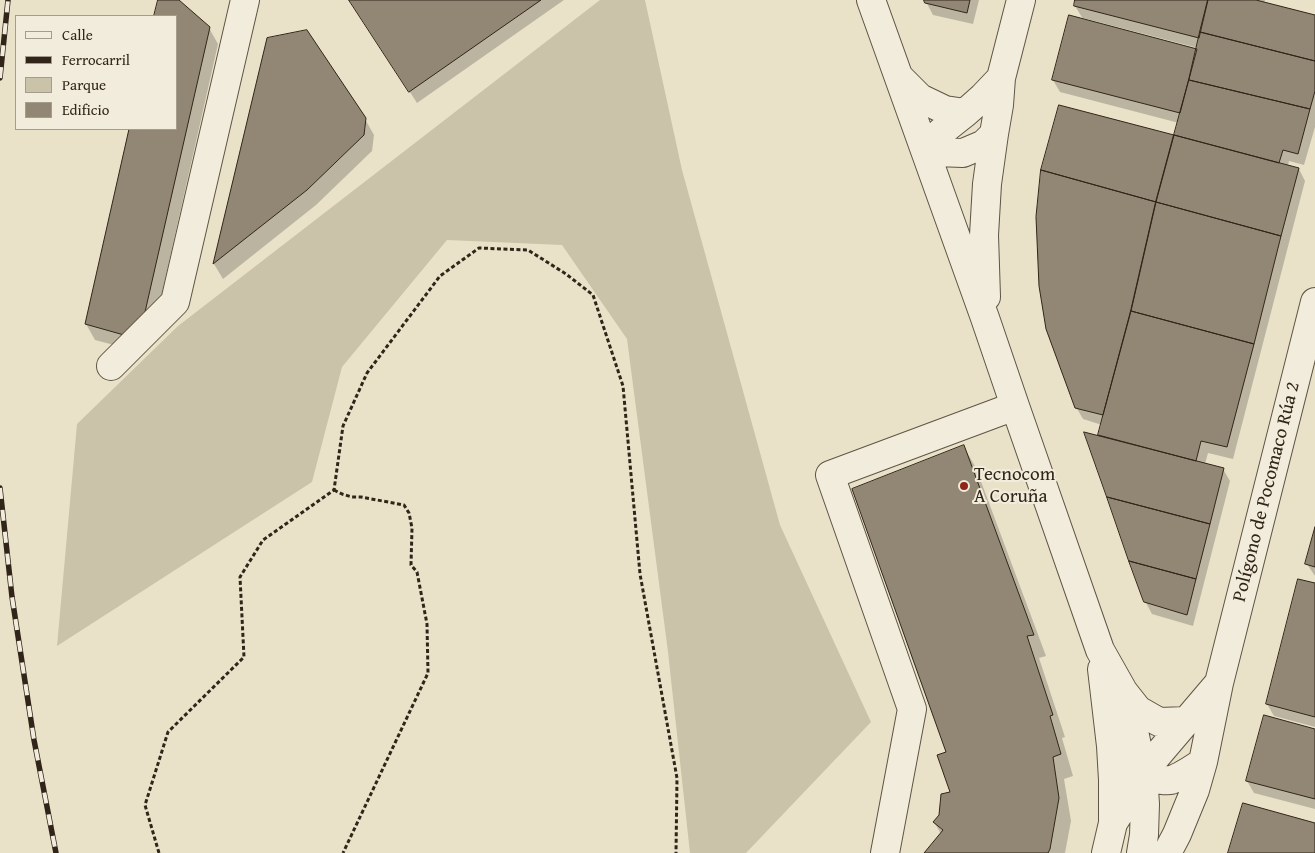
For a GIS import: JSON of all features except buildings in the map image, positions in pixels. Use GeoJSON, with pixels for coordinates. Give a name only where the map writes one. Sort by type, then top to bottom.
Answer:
{"type":"FeatureCollection","features":[{"type":"Feature","properties":{"kind":"street"},"geometry":{"type":"LineString","coordinates":[[111,366],[175,302],[245,0]]}},
{"type":"Feature","properties":{"kind":"street"},"geometry":{"type":"LineString","coordinates":[[871,0],[986,318],[1014,406],[1100,650],[1122,689],[1138,710],[1159,722],[1187,721]]}},
{"type":"Feature","properties":{"kind":"street"},"geometry":{"type":"LineString","coordinates":[[986,318],[984,235],[987,184],[999,105],[1001,78],[1020,0]]}},
{"type":"Feature","properties":{"kind":"street"},"geometry":{"type":"LineString","coordinates":[[899,78],[920,98],[945,110],[965,113]]}},
{"type":"Feature","properties":{"kind":"street"},"geometry":{"type":"LineString","coordinates":[[924,147],[983,97],[1001,78]]}},
{"type":"Feature","properties":{"kind":"street"},"geometry":{"type":"LineString","coordinates":[[924,147],[936,152],[963,153],[984,144],[994,134]]}},
{"type":"Feature","properties":{"kind":"street","name":"Polígono de Pocomaco Rúa 2"},"geometry":{"type":"LineString","coordinates":[[1167,853],[1196,790],[1219,683],[1315,302]]}},
{"type":"Feature","properties":{"kind":"street"},"geometry":{"type":"LineString","coordinates":[[886,853],[912,709],[830,475],[1014,406]]}},
{"type":"Feature","properties":{"kind":"street"},"geometry":{"type":"LineString","coordinates":[[1100,650],[1113,780],[1113,823],[1106,853]]}},
{"type":"Feature","properties":{"kind":"street","name":"Polígono de Pocomaco Rúa 2"},"geometry":{"type":"LineString","coordinates":[[1113,823],[1155,758],[1219,683]]}},
{"type":"Feature","properties":{"kind":"street"},"geometry":{"type":"LineString","coordinates":[[1122,689],[1134,731],[1143,775],[1145,804],[1144,835],[1141,853]]}},
{"type":"Feature","properties":{"kind":"street"},"geometry":{"type":"LineString","coordinates":[[1111,746],[1133,772],[1170,780],[1203,762]]}},
{"type":"Feature","properties":{"kind":"path"},"geometry":{"type":"LineString","coordinates":[[159,853],[145,805],[168,732],[244,657],[240,577],[263,540],[334,490],[343,426],[366,373],[440,276],[479,248],[528,250],[566,274],[593,295],[623,386],[640,574],[677,778],[676,853]]}},
{"type":"Feature","properties":{"kind":"path"},"geometry":{"type":"LineString","coordinates":[[334,490],[342,494],[404,505],[409,513],[412,528],[411,565],[417,572],[427,624],[428,673],[343,853]]}},
{"type":"Feature","properties":{"kind":"green space"},"geometry":{"type":"Polygon","coordinates":[[[600,0],[645,0],[682,170],[780,525],[871,722],[746,853],[690,853],[668,652],[627,339],[562,245],[447,240],[342,367],[312,482],[57,646],[77,424],[178,326],[600,0]]]}},
{"type":"Feature","properties":{"kind":"railway"},"geometry":{"type":"LineString","coordinates":[[0,78],[8,0]]}},
{"type":"Feature","properties":{"kind":"railway"},"geometry":{"type":"LineString","coordinates":[[0,488],[12,597],[34,740],[56,853]]}},
{"type":"Feature","properties":{"kind":"place","name":"Tecnocom A Coruña"},"geometry":{"type":"Point","coordinates":[964,486]}}]}
